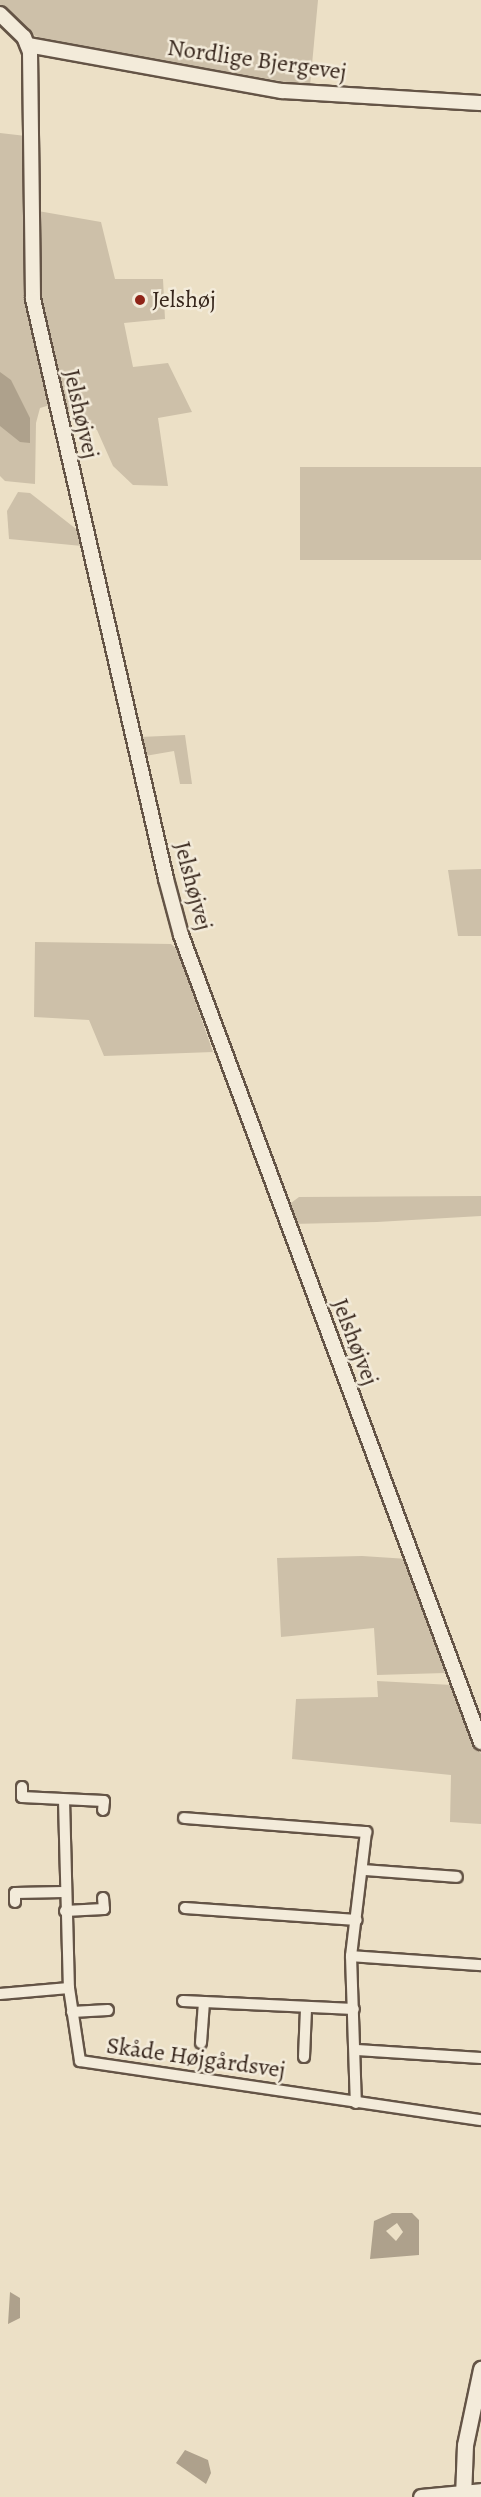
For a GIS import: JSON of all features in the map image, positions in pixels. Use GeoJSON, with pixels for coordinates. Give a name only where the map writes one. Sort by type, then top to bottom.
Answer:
{"type":"FeatureCollection","features":[{"type":"Feature","properties":{"kind":"main road"},"geometry":{"type":"LineString","coordinates":[[421,2497],[463,2495],[465,2445],[481,2368]]}},
{"type":"Feature","properties":{"kind":"street"},"geometry":{"type":"LineString","coordinates":[[0,14],[28,45]]}},
{"type":"Feature","properties":{"kind":"street","name":"Nordlige Bjergevej"},"geometry":{"type":"LineString","coordinates":[[28,45],[282,91],[481,103]]}},
{"type":"Feature","properties":{"kind":"street","name":"Jelshøjvej"},"geometry":{"type":"LineString","coordinates":[[28,45],[33,299],[166,879],[182,935],[481,1742]]}},
{"type":"Feature","properties":{"kind":"street"},"geometry":{"type":"LineString","coordinates":[[22,1787],[22,1797],[104,1801],[103,1810]]}},
{"type":"Feature","properties":{"kind":"street","name":"Skåde Højgårdsvej"},"geometry":{"type":"LineString","coordinates":[[64,1800],[64,1892],[69,1988],[76,2054],[86,2063],[481,2120]]}},
{"type":"Feature","properties":{"kind":"street"},"geometry":{"type":"LineString","coordinates":[[184,1818],[362,1830],[367,1838],[351,1956],[357,2050],[356,2103]]}},
{"type":"Feature","properties":{"kind":"street"},"geometry":{"type":"LineString","coordinates":[[364,1870],[457,1877]]}},
{"type":"Feature","properties":{"kind":"street"},"geometry":{"type":"LineString","coordinates":[[15,1902],[15,1893],[64,1892]]}},
{"type":"Feature","properties":{"kind":"street"},"geometry":{"type":"LineString","coordinates":[[65,1911],[104,1909],[103,1898]]}},
{"type":"Feature","properties":{"kind":"street"},"geometry":{"type":"LineString","coordinates":[[185,1908],[357,1920]]}},
{"type":"Feature","properties":{"kind":"street"},"geometry":{"type":"LineString","coordinates":[[351,1956],[481,1965]]}},
{"type":"Feature","properties":{"kind":"street"},"geometry":{"type":"LineString","coordinates":[[0,1994],[69,1988]]}},
{"type":"Feature","properties":{"kind":"street"},"geometry":{"type":"LineString","coordinates":[[183,2001],[306,2010],[354,2009]]}},
{"type":"Feature","properties":{"kind":"street","name":"Skåde Højgårdsvej"},"geometry":{"type":"LineString","coordinates":[[201,2043],[204,2002]]}},
{"type":"Feature","properties":{"kind":"street","name":"Skåde Højgårdsvej"},"geometry":{"type":"LineString","coordinates":[[72,2012],[108,2010]]}},
{"type":"Feature","properties":{"kind":"street","name":"Skåde Højgårdsvej"},"geometry":{"type":"LineString","coordinates":[[304,2057],[306,2010]]}},
{"type":"Feature","properties":{"kind":"street"},"geometry":{"type":"LineString","coordinates":[[357,2050],[481,2058]]}},
{"type":"Feature","properties":{"kind":"street"},"geometry":{"type":"LineString","coordinates":[[463,2495],[481,2491]]}},
{"type":"Feature","properties":{"kind":"shaded area"},"geometry":{"type":"Polygon","coordinates":[[[0,0],[318,0],[310,86],[47,41],[29,33],[0,7],[0,0]]]}},
{"type":"Feature","properties":{"kind":"shaded area"},"geometry":{"type":"Polygon","coordinates":[[[0,133],[26,136],[27,294],[50,405],[40,408],[36,423],[35,484],[5,481],[0,476],[0,133]]]}},
{"type":"Feature","properties":{"kind":"shaded area"},"geometry":{"type":"Polygon","coordinates":[[[38,211],[101,222],[115,279],[163,279],[165,319],[124,323],[133,367],[168,363],[192,412],[158,418],[168,486],[133,485],[113,466],[97,430],[72,410],[65,413],[40,303],[38,211]]]}},
{"type":"Feature","properties":{"kind":"shaded area"},"geometry":{"type":"Polygon","coordinates":[[[0,372],[11,380],[30,418],[30,443],[20,442],[0,426],[0,372]]]}},
{"type":"Feature","properties":{"kind":"shaded area"},"geometry":{"type":"Polygon","coordinates":[[[300,467],[481,467],[481,560],[300,560],[300,467]]]}},
{"type":"Feature","properties":{"kind":"shaded area"},"geometry":{"type":"Polygon","coordinates":[[[18,492],[30,493],[80,532],[82,546],[9,539],[7,511],[18,492]]]}},
{"type":"Feature","properties":{"kind":"shaded area"},"geometry":{"type":"Polygon","coordinates":[[[185,735],[192,784],[180,784],[174,751],[145,756],[140,737],[185,735]]]}},
{"type":"Feature","properties":{"kind":"shaded area"},"geometry":{"type":"Polygon","coordinates":[[[481,869],[481,936],[458,936],[448,870],[481,869]]]}},
{"type":"Feature","properties":{"kind":"shaded area"},"geometry":{"type":"Polygon","coordinates":[[[35,942],[171,944],[177,949],[213,1052],[104,1056],[89,1020],[34,1017],[35,942]]]}},
{"type":"Feature","properties":{"kind":"shaded area"},"geometry":{"type":"Polygon","coordinates":[[[481,1196],[481,1216],[377,1222],[292,1224],[287,1206],[299,1197],[481,1196]]]}},
{"type":"Feature","properties":{"kind":"shaded area"},"geometry":{"type":"Polygon","coordinates":[[[362,1556],[408,1559],[445,1673],[377,1675],[374,1628],[281,1637],[277,1558],[362,1556]]]}},
{"type":"Feature","properties":{"kind":"shaded area"},"geometry":{"type":"Polygon","coordinates":[[[377,1681],[452,1685],[481,1754],[481,1824],[450,1822],[451,1775],[292,1759],[296,1699],[378,1697],[377,1681]]]}},
{"type":"Feature","properties":{"kind":"shaded area"},"geometry":{"type":"Polygon","coordinates":[[[392,2213],[412,2213],[419,2220],[419,2255],[370,2259],[374,2221],[392,2213]],[[397,2223],[386,2231],[396,2241],[403,2232],[397,2223]]]}},
{"type":"Feature","properties":{"kind":"shaded area"},"geometry":{"type":"Polygon","coordinates":[[[10,2292],[20,2298],[20,2318],[8,2324],[10,2292]]]}},
{"type":"Feature","properties":{"kind":"shaded area"},"geometry":{"type":"Polygon","coordinates":[[[185,2450],[208,2460],[211,2473],[206,2484],[176,2463],[185,2450]]]}},
{"type":"Feature","properties":{"kind":"place","name":"Jelshøj"},"geometry":{"type":"Point","coordinates":[140,300]}}]}
